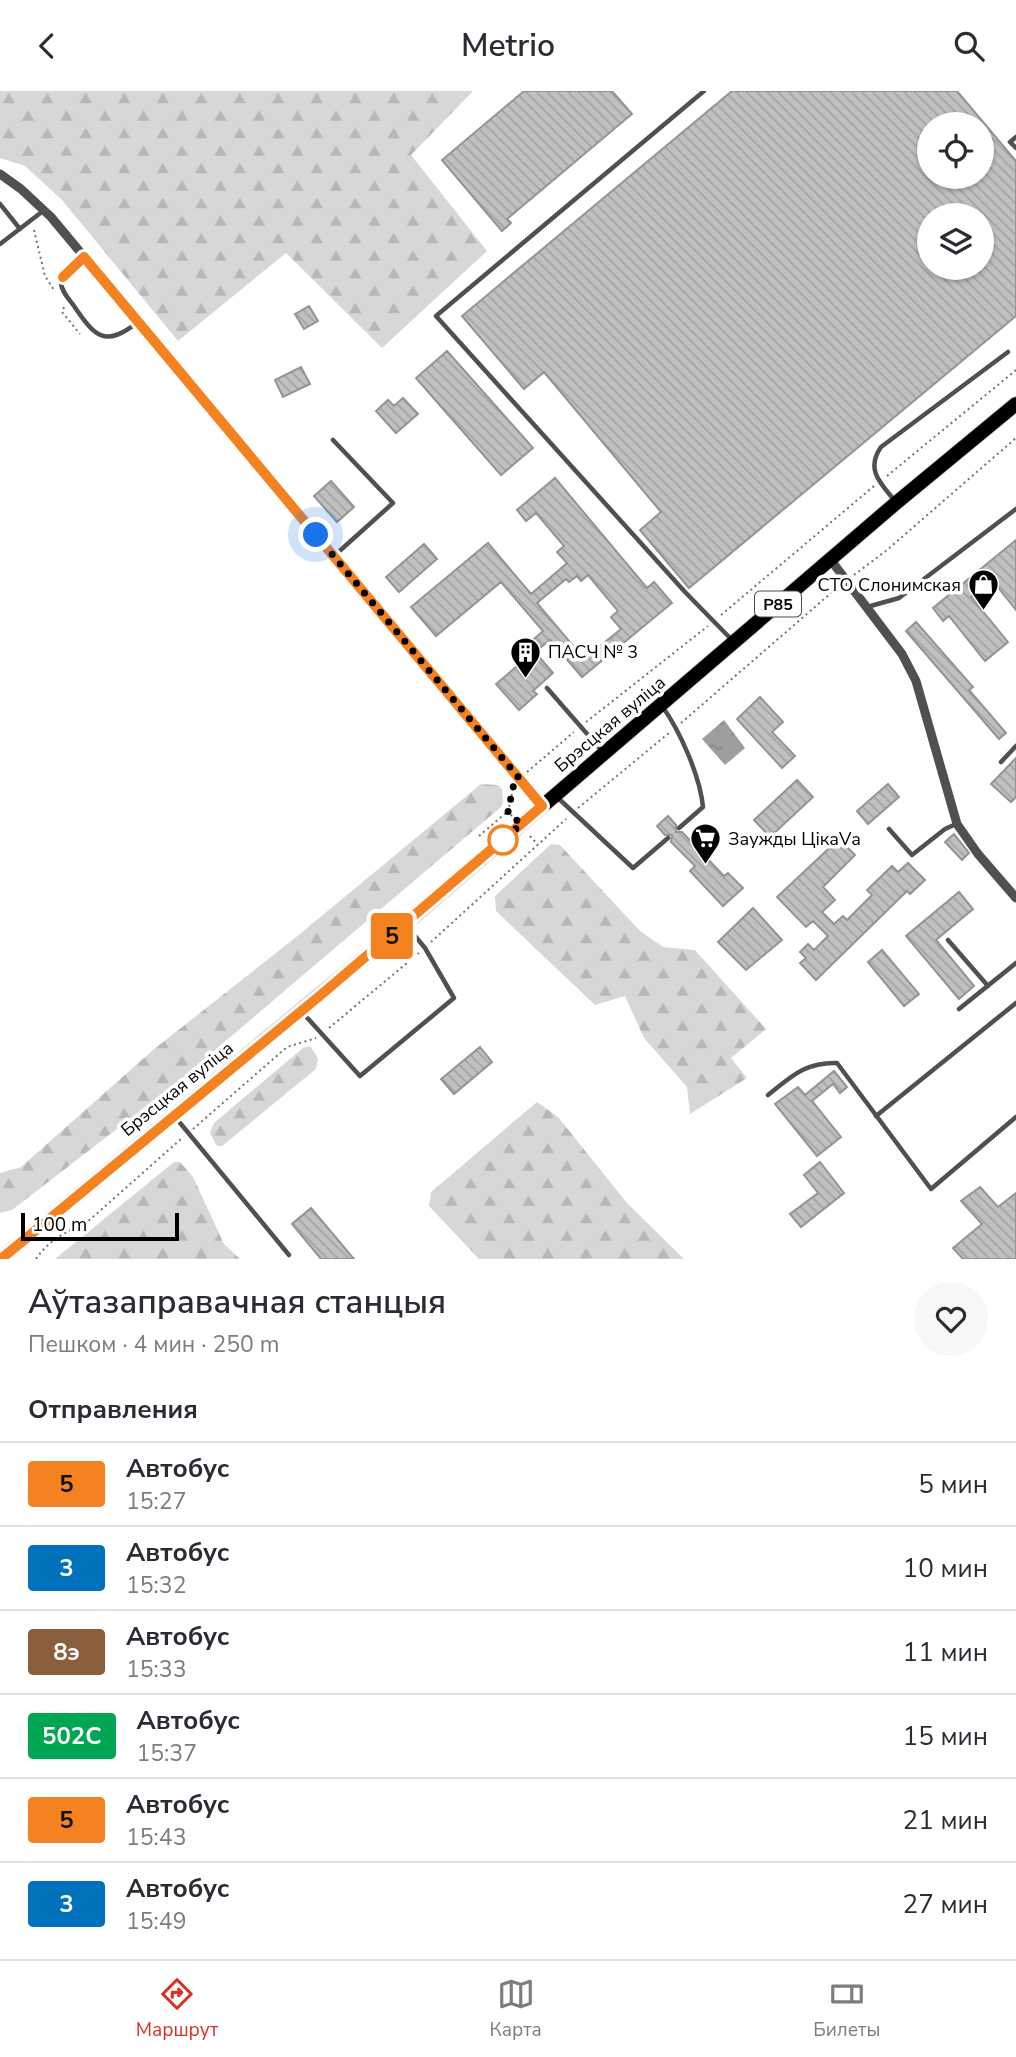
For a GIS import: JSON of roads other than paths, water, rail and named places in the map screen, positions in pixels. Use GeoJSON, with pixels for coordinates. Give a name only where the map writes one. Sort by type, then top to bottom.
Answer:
{"type":"FeatureCollection","features":[{"type":"Feature","properties":{"kind":"main road","name":"Брэсцкая вуліца"},"geometry":{"type":"LineString","coordinates":[[1,1259],[301,1012],[830,559],[1016,404]]}},
{"type":"Feature","properties":{"kind":"street"},"geometry":{"type":"LineString","coordinates":[[0,174],[44,211],[84,257],[542,806]]}},
{"type":"Feature","properties":{"kind":"street"},"geometry":{"type":"LineString","coordinates":[[830,559],[902,654],[916,681],[957,824],[978,854],[1016,898]]}},
{"type":"Feature","properties":{"kind":"lane"},"geometry":{"type":"LineString","coordinates":[[704,91],[436,316],[735,642]]}},
{"type":"Feature","properties":{"kind":"lane"},"geometry":{"type":"LineString","coordinates":[[1016,137],[1010,142],[1016,148]]}},
{"type":"Feature","properties":{"kind":"lane"},"geometry":{"type":"LineString","coordinates":[[0,205],[20,229]]}},
{"type":"Feature","properties":{"kind":"lane"},"geometry":{"type":"LineString","coordinates":[[0,244],[44,211]]}},
{"type":"Feature","properties":{"kind":"lane"},"geometry":{"type":"LineString","coordinates":[[84,257],[63,277],[61,283],[63,291],[86,324],[99,336],[107,338],[120,335],[138,322]]}},
{"type":"Feature","properties":{"kind":"lane"},"geometry":{"type":"LineString","coordinates":[[896,503],[879,482],[874,470],[874,456],[881,447],[1008,352]]}},
{"type":"Feature","properties":{"kind":"lane"},"geometry":{"type":"LineString","coordinates":[[333,440],[393,503],[334,556]]}},
{"type":"Feature","properties":{"kind":"lane"},"geometry":{"type":"LineString","coordinates":[[867,607],[899,598],[1015,512]]}},
{"type":"Feature","properties":{"kind":"lane"},"geometry":{"type":"LineString","coordinates":[[547,688],[604,755]]}},
{"type":"Feature","properties":{"kind":"lane"},"geometry":{"type":"LineString","coordinates":[[662,705],[676,727],[702,793],[703,807],[679,828]]}},
{"type":"Feature","properties":{"kind":"lane"},"geometry":{"type":"LineString","coordinates":[[1001,762],[1016,745]]}},
{"type":"Feature","properties":{"kind":"lane"},"geometry":{"type":"LineString","coordinates":[[556,795],[633,868],[668,838]]}},
{"type":"Feature","properties":{"kind":"lane"},"geometry":{"type":"LineString","coordinates":[[889,829],[912,855],[945,829],[957,824]]}},
{"type":"Feature","properties":{"kind":"lane"},"geometry":{"type":"LineString","coordinates":[[301,1012],[360,1076],[454,998],[425,948],[405,924]]}},
{"type":"Feature","properties":{"kind":"lane"},"geometry":{"type":"LineString","coordinates":[[948,940],[988,986]]}},
{"type":"Feature","properties":{"kind":"lane"},"geometry":{"type":"LineString","coordinates":[[959,1009],[1016,963]]}},
{"type":"Feature","properties":{"kind":"lane"},"geometry":{"type":"LineString","coordinates":[[876,1116],[1016,1003]]}},
{"type":"Feature","properties":{"kind":"lane"},"geometry":{"type":"LineString","coordinates":[[768,1095],[799,1071],[813,1064],[837,1063],[931,1189],[1016,1117]]}},
{"type":"Feature","properties":{"kind":"lane"},"geometry":{"type":"LineString","coordinates":[[174,1116],[289,1255]]}},
{"type":"Feature","properties":{"kind":"water"},"geometry":{"type":"Polygon","coordinates":[[[724,720],[745,748],[725,765],[702,739],[724,720]]]}},
{"type":"Feature","properties":{"kind":"place","name":"СТО Слонимская"},"geometry":{"type":"Point","coordinates":[984,612]}},
{"type":"Feature","properties":{"kind":"place","name":"ПАСЧ № 3"},"geometry":{"type":"Point","coordinates":[525,679]}},
{"type":"Feature","properties":{"kind":"place","name":"Заужды ЦікаVа"},"geometry":{"type":"Point","coordinates":[705,866]}}]}
